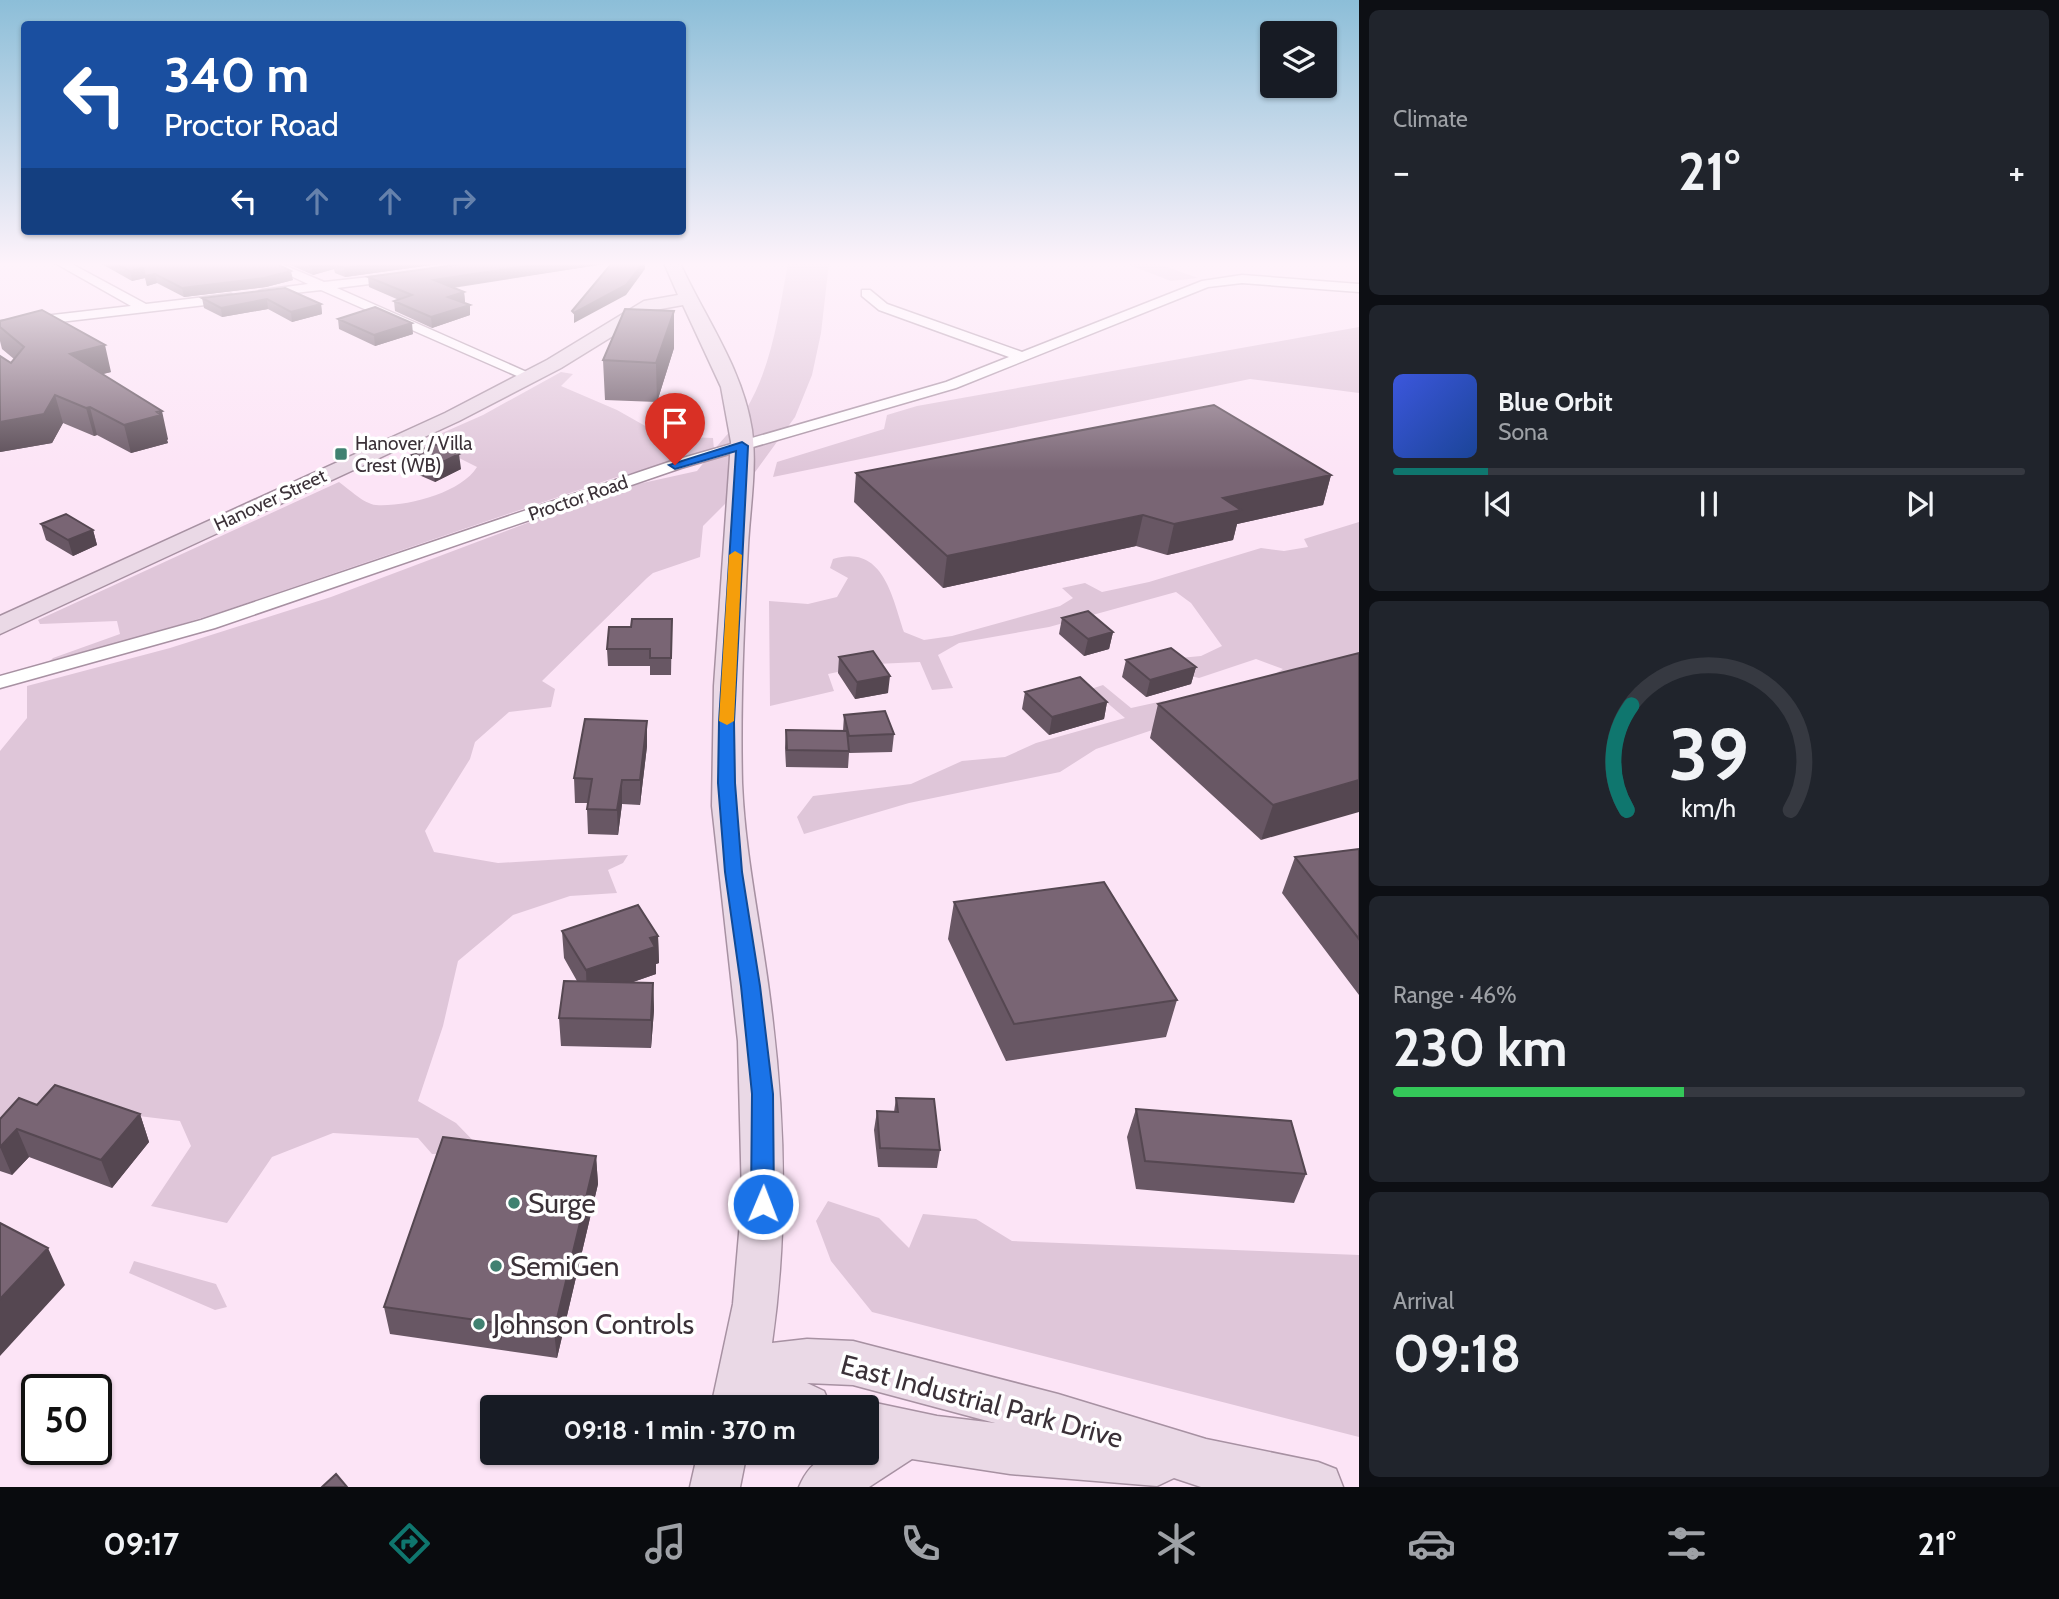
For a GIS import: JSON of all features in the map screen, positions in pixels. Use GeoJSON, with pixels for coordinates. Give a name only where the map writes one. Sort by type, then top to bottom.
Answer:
{"type":"FeatureCollection","features":[{"type":"Feature","properties":{"kind":"main road","name":"Hanover Street"},"geometry":{"type":"LineString","coordinates":[[0,626],[415,434],[531,377],[604,332]]}},
{"type":"Feature","properties":{"kind":"main road"},"geometry":{"type":"LineString","coordinates":[[703,332],[725,377],[738,414],[742,446],[726,722],[727,783],[733,872],[760,1073],[764,1181],[760,1274],[740,1388],[766,1395]]}},
{"type":"Feature","properties":{"kind":"main road","name":"East Industrial Park Drive"},"geometry":{"type":"LineString","coordinates":[[740,1388],[807,1361],[853,1363],[1058,1417],[1206,1464],[1318,1487]]}},
{"type":"Feature","properties":{"kind":"main road"},"geometry":{"type":"LineString","coordinates":[[824,1487],[886,1430]]}},
{"type":"Feature","properties":{"kind":"main road","name":"East Industrial Park Drive"},"geometry":{"type":"LineString","coordinates":[[886,1430],[1062,1454],[1206,1464]]}},
{"type":"Feature","properties":{"kind":"main road"},"geometry":{"type":"LineString","coordinates":[[715,1487],[720,1465]]}},
{"type":"Feature","properties":{"kind":"street"},"geometry":{"type":"LineString","coordinates":[[428,332],[531,377]]}},
{"type":"Feature","properties":{"kind":"street"},"geometry":{"type":"LineString","coordinates":[[954,332],[1022,357]]}},
{"type":"Feature","properties":{"kind":"street","name":"Proctor Road"},"geometry":{"type":"LineString","coordinates":[[0,682],[220,620],[675,465],[915,396],[1082,332]]}},
{"type":"Feature","properties":{"kind":"shaded area"},"geometry":{"type":"Polygon","coordinates":[[[775,332],[821,332],[812,375],[795,417],[750,479],[703,526],[700,557],[653,573],[542,681],[555,689],[551,707],[509,712],[475,742],[470,759],[425,831],[434,852],[498,863],[628,855],[623,863],[608,870],[617,893],[570,896],[513,915],[458,961],[443,1026],[418,1101],[456,1123],[485,1153],[432,1154],[418,1138],[333,1133],[272,1157],[227,1223],[151,1206],[191,1146],[180,1121],[89,1110],[0,1125],[0,751],[27,718],[27,686],[170,648],[331,597],[620,488],[697,471],[742,416],[762,377],[775,332]]]}},
{"type":"Feature","properties":{"kind":"shaded area"},"geometry":{"type":"Polygon","coordinates":[[[1329,332],[1359,332],[1359,393],[1250,379],[773,477],[777,462],[884,429],[887,415],[917,406],[1329,332]]]}},
{"type":"Feature","properties":{"kind":"shaded area"},"geometry":{"type":"Polygon","coordinates":[[[561,372],[573,374],[561,386],[617,410],[679,445],[689,437],[713,438],[714,450],[614,478],[211,615],[45,666],[53,658],[120,634],[117,621],[40,624],[38,620],[339,482],[362,499],[376,505],[417,501],[459,484],[477,467],[457,457],[419,450],[415,445],[483,415],[561,372]]]}},
{"type":"Feature","properties":{"kind":"shaded area"},"geometry":{"type":"Polygon","coordinates":[[[1359,522],[1359,678],[1191,717],[1096,749],[1060,772],[909,803],[804,834],[797,817],[813,796],[911,784],[962,761],[1005,757],[1036,743],[1125,718],[1091,689],[1103,685],[1131,708],[1163,701],[1203,707],[1255,686],[1283,669],[1256,659],[1199,678],[1186,675],[1172,664],[1180,658],[1201,656],[1222,646],[1191,603],[1176,592],[1049,627],[959,643],[938,655],[953,688],[932,690],[920,662],[876,664],[828,674],[834,691],[770,706],[769,601],[808,604],[837,597],[848,578],[830,568],[833,559],[850,556],[864,559],[874,566],[889,589],[904,632],[924,640],[952,636],[1060,606],[1073,598],[1062,588],[1085,583],[1102,592],[1149,582],[1261,548],[1284,551],[1308,547],[1304,539],[1359,522]]]}},
{"type":"Feature","properties":{"kind":"shaded area"},"geometry":{"type":"Polygon","coordinates":[[[828,1201],[879,1218],[909,1248],[923,1214],[976,1219],[1012,1241],[1359,1255],[1359,1437],[872,1312],[831,1261],[816,1221],[828,1201]]]}},
{"type":"Feature","properties":{"kind":"shaded area"},"geometry":{"type":"Polygon","coordinates":[[[134,1261],[216,1284],[227,1307],[215,1310],[129,1273],[134,1261]]]}},
{"type":"Feature","properties":{"kind":"building"},"geometry":{"type":"Polygon","coordinates":[[[6,332],[82,332],[105,345],[70,354],[162,411],[157,412],[161,415],[124,425],[90,407],[86,408],[55,395],[44,414],[0,422],[0,356],[11,363],[24,347],[6,332]]]}},
{"type":"Feature","properties":{"kind":"building"},"geometry":{"type":"Polygon","coordinates":[[[615,332],[667,332],[656,363],[603,360],[615,332]]]}},
{"type":"Feature","properties":{"kind":"building"},"geometry":{"type":"Polygon","coordinates":[[[1214,405],[1331,475],[1223,498],[1241,510],[1174,524],[1143,515],[947,556],[856,473],[1214,405]]]}},
{"type":"Feature","properties":{"kind":"building"},"geometry":{"type":"Polygon","coordinates":[[[431,443],[459,454],[433,467],[408,457],[431,443]]]}},
{"type":"Feature","properties":{"kind":"building"},"geometry":{"type":"Polygon","coordinates":[[[66,514],[93,530],[68,540],[41,524],[66,514]]]}},
{"type":"Feature","properties":{"kind":"building"},"geometry":{"type":"Polygon","coordinates":[[[1088,611],[1113,632],[1088,639],[1062,618],[1088,611]]]}},
{"type":"Feature","properties":{"kind":"building"},"geometry":{"type":"Polygon","coordinates":[[[632,619],[672,619],[671,658],[650,658],[650,649],[607,649],[609,627],[631,627],[632,619]]]}},
{"type":"Feature","properties":{"kind":"building"},"geometry":{"type":"Polygon","coordinates":[[[1171,648],[1196,667],[1150,680],[1126,660],[1171,648]]]}},
{"type":"Feature","properties":{"kind":"building"},"geometry":{"type":"Polygon","coordinates":[[[873,651],[890,676],[857,682],[839,657],[873,651]]]}},
{"type":"Feature","properties":{"kind":"building"},"geometry":{"type":"Polygon","coordinates":[[[1359,653],[1359,780],[1273,805],[1158,704],[1359,653]]]}},
{"type":"Feature","properties":{"kind":"building"},"geometry":{"type":"Polygon","coordinates":[[[1080,677],[1107,702],[1052,717],[1025,692],[1080,677]]]}},
{"type":"Feature","properties":{"kind":"building"},"geometry":{"type":"Polygon","coordinates":[[[885,711],[894,734],[849,736],[844,715],[885,711]]]}},
{"type":"Feature","properties":{"kind":"building"},"geometry":{"type":"Polygon","coordinates":[[[585,719],[647,721],[640,780],[622,780],[617,810],[587,809],[592,779],[574,778],[585,719]]]}},
{"type":"Feature","properties":{"kind":"building"},"geometry":{"type":"Polygon","coordinates":[[[786,730],[847,731],[849,751],[787,750],[786,730]]]}},
{"type":"Feature","properties":{"kind":"building"},"geometry":{"type":"Polygon","coordinates":[[[1359,849],[1359,939],[1295,857],[1359,849]]]}},
{"type":"Feature","properties":{"kind":"building"},"geometry":{"type":"Polygon","coordinates":[[[1104,882],[1177,1000],[1014,1024],[954,902],[1104,882]]]}},
{"type":"Feature","properties":{"kind":"building"},"geometry":{"type":"Polygon","coordinates":[[[638,905],[658,936],[650,938],[655,947],[586,970],[562,931],[638,905]]]}},
{"type":"Feature","properties":{"kind":"building"},"geometry":{"type":"Polygon","coordinates":[[[564,981],[653,983],[651,1020],[559,1018],[564,981]]]}},
{"type":"Feature","properties":{"kind":"building"},"geometry":{"type":"Polygon","coordinates":[[[55,1085],[140,1114],[101,1160],[17,1129],[0,1147],[0,1119],[19,1098],[37,1105],[55,1085]]]}},
{"type":"Feature","properties":{"kind":"building"},"geometry":{"type":"Polygon","coordinates":[[[896,1098],[934,1099],[940,1150],[880,1148],[877,1111],[898,1112],[896,1098]]]}},
{"type":"Feature","properties":{"kind":"building"},"geometry":{"type":"Polygon","coordinates":[[[1136,1109],[1291,1121],[1306,1174],[1145,1161],[1136,1109]]]}},
{"type":"Feature","properties":{"kind":"building"},"geometry":{"type":"Polygon","coordinates":[[[443,1137],[596,1156],[554,1331],[384,1307],[443,1137]]]}},
{"type":"Feature","properties":{"kind":"building"},"geometry":{"type":"Polygon","coordinates":[[[0,1223],[48,1248],[0,1299],[0,1223]]]}},
{"type":"Feature","properties":{"kind":"building"},"geometry":{"type":"Polygon","coordinates":[[[336,1474],[347,1487],[322,1487],[336,1474]]]}},
{"type":"Feature","properties":{"kind":"slow traffic"},"geometry":{"type":"LineString","coordinates":[[727,721],[735,555]]}},
{"type":"Feature","properties":{"kind":"place","name":"Hanover / Villa Crest (WB)"},"geometry":{"type":"Point","coordinates":[341,454]}},
{"type":"Feature","properties":{"kind":"place","name":"Surge"},"geometry":{"type":"Point","coordinates":[514,1203]}},
{"type":"Feature","properties":{"kind":"place","name":"SemiGen"},"geometry":{"type":"Point","coordinates":[496,1266]}},
{"type":"Feature","properties":{"kind":"place","name":"Johnson Controls"},"geometry":{"type":"Point","coordinates":[479,1324]}},
{"type":"Feature","properties":{"kind":"route"},"geometry":{"type":"LineString","coordinates":[[675,465],[742,446],[726,722],[728,821],[751,986],[762,1094],[763,1204]]}}]}
